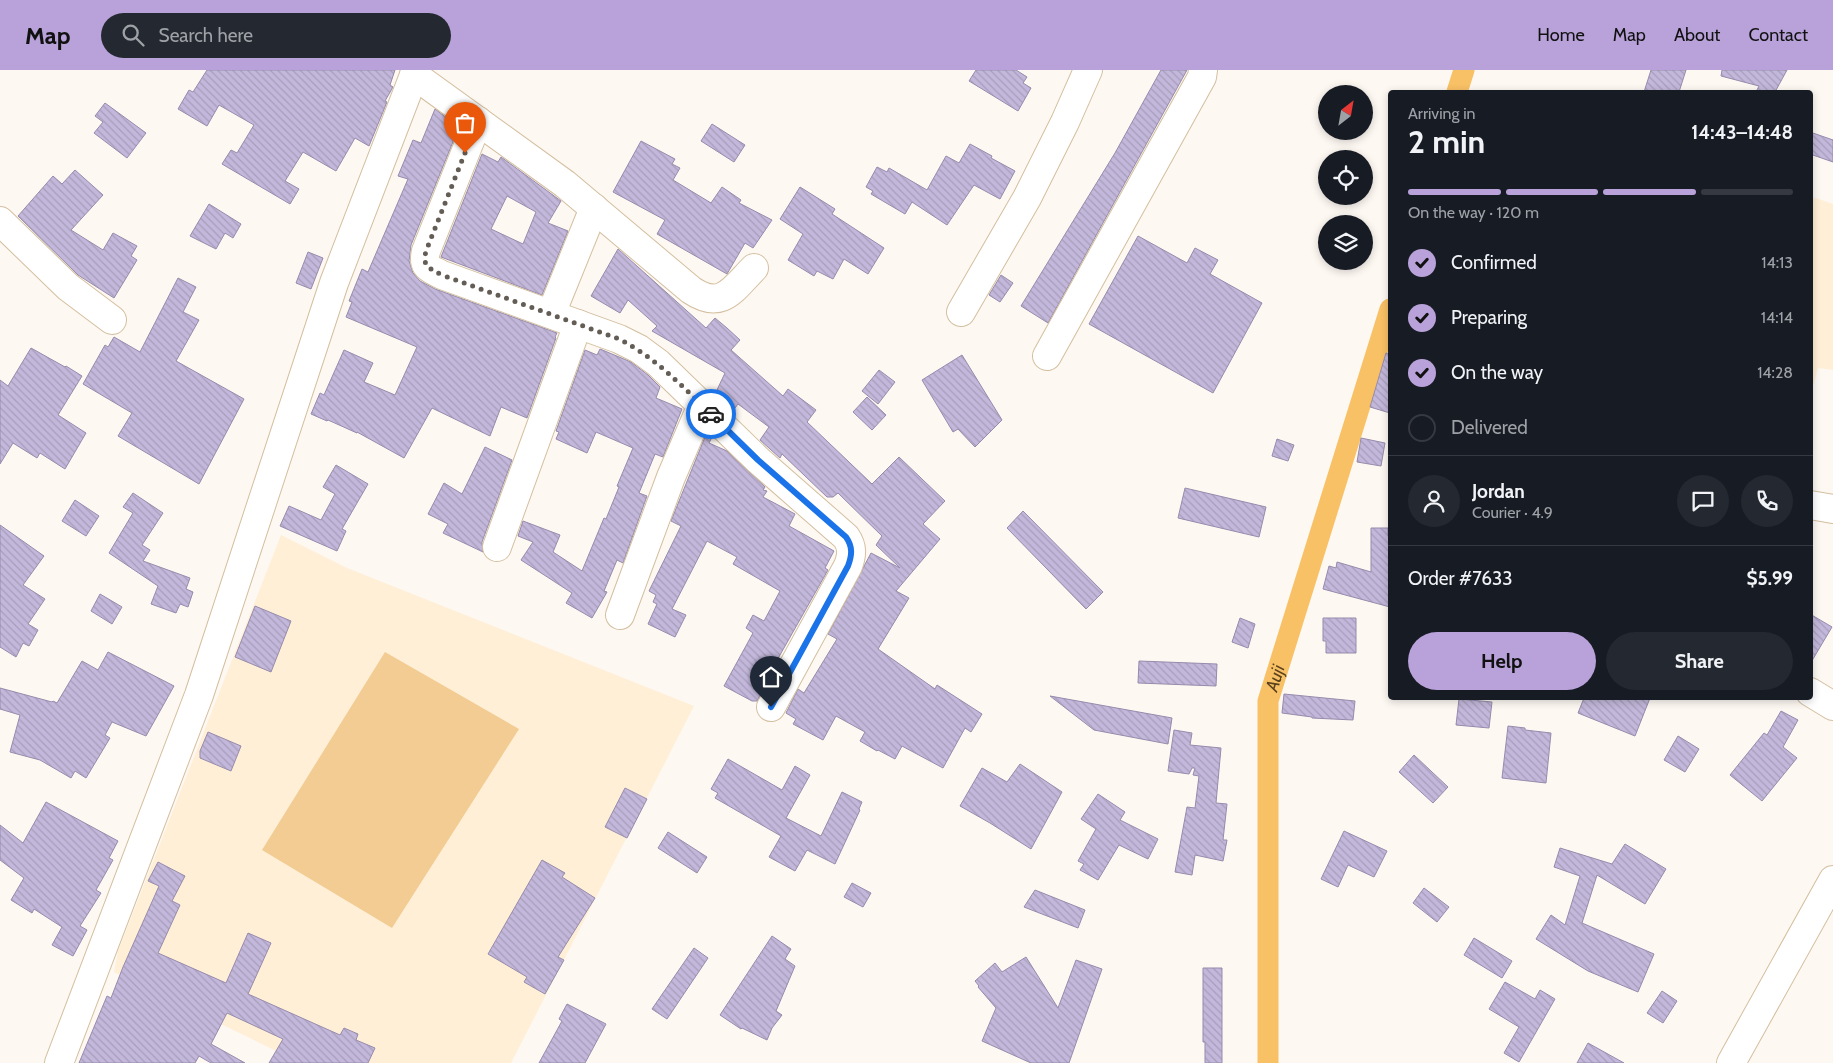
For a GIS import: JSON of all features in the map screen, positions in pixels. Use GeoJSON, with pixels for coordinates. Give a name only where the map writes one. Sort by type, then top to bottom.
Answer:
{"type":"FeatureCollection","features":[{"type":"Feature","properties":{"kind":"street"},"geometry":{"type":"LineString","coordinates":[[961,312],[1027,198],[1065,122],[1088,70]]}},
{"type":"Feature","properties":{"kind":"street"},"geometry":{"type":"LineString","coordinates":[[1047,356],[1202,77],[1203,70]]}},
{"type":"Feature","properties":{"kind":"street"},"geometry":{"type":"LineString","coordinates":[[59,1063],[199,695],[334,283],[415,73],[565,184],[702,298],[711,299],[726,296],[754,268]]}},
{"type":"Feature","properties":{"kind":"street"},"geometry":{"type":"LineString","coordinates":[[478,121],[426,251],[424,260],[427,267],[442,275],[619,339],[639,349],[658,363],[758,460],[846,537],[851,548],[852,557],[771,707]]}},
{"type":"Feature","properties":{"kind":"street"},"geometry":{"type":"LineString","coordinates":[[552,314],[594,208]]}},
{"type":"Feature","properties":{"kind":"street"},"geometry":{"type":"LineString","coordinates":[[0,221],[68,287],[112,320]]}},
{"type":"Feature","properties":{"kind":"street"},"geometry":{"type":"LineString","coordinates":[[497,548],[578,324]]}},
{"type":"Feature","properties":{"kind":"street"},"geometry":{"type":"LineString","coordinates":[[620,615],[671,477],[702,405]]}},
{"type":"Feature","properties":{"kind":"street"},"geometry":{"type":"LineString","coordinates":[[1813,506],[1833,509]]}},
{"type":"Feature","properties":{"kind":"street"},"geometry":{"type":"LineString","coordinates":[[1813,694],[1833,706]]}},
{"type":"Feature","properties":{"kind":"street"},"geometry":{"type":"LineString","coordinates":[[1731,1063],[1833,880]]}},
{"type":"Feature","properties":{"kind":"shaded area"},"geometry":{"type":"Polygon","coordinates":[[[1813,197],[1833,204],[1833,370],[1818,368],[1813,386],[1813,197]]]}},
{"type":"Feature","properties":{"kind":"shaded area"},"geometry":{"type":"Polygon","coordinates":[[[281,535],[347,568],[694,706],[511,1063],[301,1063],[114,972],[118,951],[281,535]]]}},
{"type":"Feature","properties":{"kind":"shaded area"},"geometry":{"type":"Polygon","coordinates":[[[385,652],[519,729],[392,928],[262,850],[385,652]]]}},
{"type":"Feature","properties":{"kind":"building"},"geometry":{"type":"Polygon","coordinates":[[[207,70],[395,70],[390,85],[393,87],[385,101],[387,102],[369,146],[355,138],[336,171],[303,152],[285,181],[299,189],[290,204],[222,164],[231,150],[237,153],[254,125],[219,105],[207,126],[178,109],[189,90],[193,92],[207,70]]]}},
{"type":"Feature","properties":{"kind":"building"},"geometry":{"type":"Polygon","coordinates":[[[976,70],[1016,70],[1027,77],[1023,83],[1031,88],[1018,111],[969,81],[976,70]]]}},
{"type":"Feature","properties":{"kind":"building"},"geometry":{"type":"Polygon","coordinates":[[[1161,70],[1187,70],[1048,323],[1021,306],[1115,153],[1161,70]]]}},
{"type":"Feature","properties":{"kind":"building"},"geometry":{"type":"Polygon","coordinates":[[[1651,70],[1686,70],[1680,90],[1645,90],[1651,70]]]}},
{"type":"Feature","properties":{"kind":"building"},"geometry":{"type":"Polygon","coordinates":[[[1722,70],[1787,70],[1776,90],[1757,90],[1759,86],[1721,76],[1722,70]]]}},
{"type":"Feature","properties":{"kind":"building"},"geometry":{"type":"Polygon","coordinates":[[[105,103],[146,133],[127,158],[94,133],[103,122],[95,116],[105,103]]]}},
{"type":"Feature","properties":{"kind":"building"},"geometry":{"type":"Polygon","coordinates":[[[435,109],[459,127],[411,245],[409,261],[413,273],[420,281],[435,289],[557,333],[527,418],[501,407],[490,436],[432,408],[404,458],[357,432],[311,414],[320,393],[324,395],[344,350],[373,363],[364,382],[395,395],[417,347],[346,317],[352,302],[349,301],[362,269],[368,272],[408,179],[398,176],[413,140],[421,143],[435,109]]]}},
{"type":"Feature","properties":{"kind":"building"},"geometry":{"type":"Polygon","coordinates":[[[712,124],[745,145],[734,162],[701,141],[712,124]]]}},
{"type":"Feature","properties":{"kind":"building"},"geometry":{"type":"Polygon","coordinates":[[[1813,133],[1833,140],[1833,162],[1813,155],[1813,133]]]}},
{"type":"Feature","properties":{"kind":"building"},"geometry":{"type":"Polygon","coordinates":[[[641,141],[675,159],[672,164],[680,168],[673,180],[711,203],[722,187],[741,200],[739,203],[772,220],[753,248],[745,243],[727,274],[657,234],[665,220],[613,192],[641,141]]]}},
{"type":"Feature","properties":{"kind":"building"},"geometry":{"type":"Polygon","coordinates":[[[970,144],[1015,171],[1000,199],[974,185],[947,225],[912,202],[905,214],[871,194],[873,191],[866,187],[877,167],[887,172],[889,168],[927,190],[946,156],[959,163],[970,144]]]}},
{"type":"Feature","properties":{"kind":"building"},"geometry":{"type":"Polygon","coordinates":[[[482,154],[498,162],[501,157],[561,201],[548,223],[568,231],[542,295],[441,257],[482,154]],[[507,196],[491,229],[523,244],[536,212],[507,196]]]}},
{"type":"Feature","properties":{"kind":"building"},"geometry":{"type":"Polygon","coordinates":[[[75,170],[103,195],[71,230],[103,250],[113,233],[137,246],[131,256],[137,260],[114,298],[78,275],[18,216],[53,176],[62,184],[75,170]]]}},
{"type":"Feature","properties":{"kind":"building"},"geometry":{"type":"Polygon","coordinates":[[[800,187],[835,209],[832,214],[884,248],[868,274],[844,259],[833,279],[817,271],[814,276],[788,260],[803,234],[780,219],[800,187]]]}},
{"type":"Feature","properties":{"kind":"building"},"geometry":{"type":"Polygon","coordinates":[[[209,204],[241,224],[233,238],[225,233],[216,249],[190,236],[209,204]]]}},
{"type":"Feature","properties":{"kind":"building"},"geometry":{"type":"Polygon","coordinates":[[[1138,236],[1187,263],[1195,248],[1218,260],[1210,274],[1262,303],[1213,393],[1089,324],[1138,236]]]}},
{"type":"Feature","properties":{"kind":"building"},"geometry":{"type":"Polygon","coordinates":[[[618,249],[706,328],[715,318],[727,328],[740,340],[731,350],[783,396],[788,389],[816,410],[807,422],[872,484],[899,457],[945,501],[923,524],[940,539],[896,591],[909,598],[878,649],[935,689],[937,685],[982,714],[971,732],[965,728],[943,768],[902,746],[895,759],[877,751],[860,741],[865,732],[836,716],[823,740],[793,724],[796,719],[786,713],[798,689],[804,693],[837,639],[828,634],[871,553],[900,568],[876,545],[882,536],[838,493],[833,497],[827,497],[782,454],[780,458],[760,440],[769,427],[738,404],[735,408],[716,392],[725,373],[652,331],[657,326],[628,300],[620,313],[591,296],[618,249]]]}},
{"type":"Feature","properties":{"kind":"building"},"geometry":{"type":"Polygon","coordinates":[[[308,252],[323,258],[311,289],[296,283],[308,252]]]}},
{"type":"Feature","properties":{"kind":"building"},"geometry":{"type":"Polygon","coordinates":[[[1001,275],[1013,283],[1000,302],[989,295],[1001,275]]]}},
{"type":"Feature","properties":{"kind":"building"},"geometry":{"type":"Polygon","coordinates":[[[178,278],[196,287],[183,312],[199,320],[176,361],[244,399],[199,484],[118,436],[132,413],[83,384],[105,345],[108,347],[114,337],[140,352],[178,278]]]}},
{"type":"Feature","properties":{"kind":"building"},"geometry":{"type":"Polygon","coordinates":[[[31,348],[82,376],[58,415],[86,433],[65,469],[40,453],[37,458],[13,443],[0,464],[0,380],[8,386],[31,348]]]}},
{"type":"Feature","properties":{"kind":"building"},"geometry":{"type":"Polygon","coordinates":[[[600,349],[631,362],[660,387],[656,398],[682,409],[663,457],[655,454],[639,493],[647,496],[623,563],[617,560],[604,591],[607,592],[592,618],[566,603],[572,593],[521,560],[533,542],[518,536],[523,521],[560,535],[553,552],[582,571],[604,518],[606,519],[633,448],[596,432],[587,453],[556,439],[559,432],[556,431],[585,350],[597,355],[600,349]]]}},
{"type":"Feature","properties":{"kind":"building"},"geometry":{"type":"Polygon","coordinates":[[[1386,353],[1388,354],[1388,412],[1370,407],[1386,353]]]}},
{"type":"Feature","properties":{"kind":"building"},"geometry":{"type":"Polygon","coordinates":[[[962,355],[1002,420],[975,447],[958,429],[953,432],[922,380],[962,355]]]}},
{"type":"Feature","properties":{"kind":"building"},"geometry":{"type":"Polygon","coordinates":[[[879,370],[895,382],[878,404],[862,391],[879,370]]]}},
{"type":"Feature","properties":{"kind":"building"},"geometry":{"type":"Polygon","coordinates":[[[867,397],[886,415],[872,430],[853,412],[867,397]]]}},
{"type":"Feature","properties":{"kind":"building"},"geometry":{"type":"Polygon","coordinates":[[[707,432],[712,437],[709,443],[727,451],[765,487],[763,490],[767,491],[763,497],[795,514],[789,526],[834,551],[825,568],[828,570],[763,685],[765,686],[757,701],[752,701],[724,686],[753,633],[746,628],[753,615],[764,621],[780,591],[733,564],[737,557],[707,541],[672,609],[686,615],[675,637],[648,624],[657,604],[653,602],[656,595],[649,591],[681,526],[671,521],[707,432]]]}},
{"type":"Feature","properties":{"kind":"building"},"geometry":{"type":"Polygon","coordinates":[[[1361,438],[1385,443],[1381,466],[1357,462],[1361,438]]]}},
{"type":"Feature","properties":{"kind":"building"},"geometry":{"type":"Polygon","coordinates":[[[1277,439],[1294,445],[1288,461],[1272,456],[1277,439]]]}},
{"type":"Feature","properties":{"kind":"building"},"geometry":{"type":"Polygon","coordinates":[[[485,447],[512,460],[482,542],[483,552],[443,533],[448,524],[428,514],[444,483],[462,494],[485,447]]]}},
{"type":"Feature","properties":{"kind":"building"},"geometry":{"type":"Polygon","coordinates":[[[336,465],[368,484],[342,529],[346,531],[337,551],[280,526],[289,506],[321,520],[335,494],[323,487],[336,465]]]}},
{"type":"Feature","properties":{"kind":"building"},"geometry":{"type":"Polygon","coordinates":[[[1185,488],[1266,507],[1259,537],[1178,518],[1185,488]]]}},
{"type":"Feature","properties":{"kind":"building"},"geometry":{"type":"Polygon","coordinates":[[[133,493],[163,513],[142,545],[150,550],[143,561],[190,578],[186,589],[193,592],[188,607],[180,604],[176,613],[151,604],[158,586],[109,553],[133,513],[123,507],[133,493]]]}},
{"type":"Feature","properties":{"kind":"building"},"geometry":{"type":"Polygon","coordinates":[[[75,500],[99,516],[86,536],[62,521],[75,500]]]}},
{"type":"Feature","properties":{"kind":"building"},"geometry":{"type":"Polygon","coordinates":[[[1023,511],[1103,592],[1086,609],[1007,528],[1023,511]]]}},
{"type":"Feature","properties":{"kind":"building"},"geometry":{"type":"Polygon","coordinates":[[[0,525],[44,556],[23,585],[45,599],[28,624],[38,630],[29,646],[23,643],[16,657],[0,647],[0,525]]]}},
{"type":"Feature","properties":{"kind":"building"},"geometry":{"type":"Polygon","coordinates":[[[1371,528],[1388,528],[1388,606],[1323,589],[1329,566],[1336,568],[1337,562],[1371,572],[1371,528]]]}},
{"type":"Feature","properties":{"kind":"building"},"geometry":{"type":"Polygon","coordinates":[[[100,594],[122,607],[112,624],[91,611],[100,594]]]}},
{"type":"Feature","properties":{"kind":"building"},"geometry":{"type":"Polygon","coordinates":[[[255,606],[291,621],[271,672],[235,657],[255,606]]]}},
{"type":"Feature","properties":{"kind":"building"},"geometry":{"type":"Polygon","coordinates":[[[1813,616],[1832,627],[1813,659],[1813,616]]]}},
{"type":"Feature","properties":{"kind":"building"},"geometry":{"type":"Polygon","coordinates":[[[1240,618],[1255,624],[1248,648],[1232,642],[1240,618]]]}},
{"type":"Feature","properties":{"kind":"building"},"geometry":{"type":"Polygon","coordinates":[[[1323,618],[1356,618],[1356,653],[1326,653],[1326,641],[1323,641],[1323,618]]]}},
{"type":"Feature","properties":{"kind":"building"},"geometry":{"type":"Polygon","coordinates":[[[108,652],[174,686],[146,736],[112,722],[105,735],[110,738],[86,778],[75,771],[71,778],[40,760],[10,752],[20,715],[0,709],[0,688],[57,703],[82,661],[98,670],[108,652]]]}},
{"type":"Feature","properties":{"kind":"building"},"geometry":{"type":"Polygon","coordinates":[[[1139,661],[1217,664],[1216,686],[1138,683],[1139,661]]]}},
{"type":"Feature","properties":{"kind":"building"},"geometry":{"type":"Polygon","coordinates":[[[1284,694],[1355,701],[1353,720],[1312,718],[1282,713],[1284,694]]]}},
{"type":"Feature","properties":{"kind":"building"},"geometry":{"type":"Polygon","coordinates":[[[1050,696],[1172,718],[1168,744],[1094,730],[1050,696]]]}},
{"type":"Feature","properties":{"kind":"building"},"geometry":{"type":"Polygon","coordinates":[[[1459,700],[1492,702],[1489,728],[1456,725],[1459,700]]]}},
{"type":"Feature","properties":{"kind":"building"},"geometry":{"type":"Polygon","coordinates":[[[1583,700],[1649,700],[1635,736],[1578,713],[1583,700]]]}},
{"type":"Feature","properties":{"kind":"building"},"geometry":{"type":"Polygon","coordinates":[[[1781,711],[1798,720],[1783,747],[1797,758],[1762,801],[1730,775],[1764,733],[1767,735],[1781,711]]]}},
{"type":"Feature","properties":{"kind":"building"},"geometry":{"type":"Polygon","coordinates":[[[1508,726],[1551,733],[1546,783],[1502,778],[1508,726]]]}},
{"type":"Feature","properties":{"kind":"building"},"geometry":{"type":"Polygon","coordinates":[[[1174,730],[1192,733],[1190,745],[1221,748],[1216,803],[1227,804],[1223,840],[1227,840],[1223,861],[1195,855],[1192,875],[1175,872],[1187,807],[1195,808],[1199,776],[1193,775],[1195,768],[1192,768],[1189,774],[1168,771],[1174,730]]]}},
{"type":"Feature","properties":{"kind":"building"},"geometry":{"type":"Polygon","coordinates":[[[208,732],[241,746],[231,771],[200,758],[200,751],[208,732]]]}},
{"type":"Feature","properties":{"kind":"building"},"geometry":{"type":"Polygon","coordinates":[[[1678,736],[1699,749],[1685,772],[1664,760],[1678,736]]]}},
{"type":"Feature","properties":{"kind":"building"},"geometry":{"type":"Polygon","coordinates":[[[1414,755],[1448,787],[1433,803],[1399,772],[1414,755]]]}},
{"type":"Feature","properties":{"kind":"building"},"geometry":{"type":"Polygon","coordinates":[[[728,759],[782,790],[795,766],[810,775],[786,818],[821,836],[842,792],[862,802],[835,864],[807,850],[795,871],[769,857],[781,836],[715,798],[718,793],[711,789],[728,759]]]}},
{"type":"Feature","properties":{"kind":"building"},"geometry":{"type":"Polygon","coordinates":[[[1020,764],[1062,792],[1031,849],[960,806],[982,768],[1007,782],[1020,764]]]}},
{"type":"Feature","properties":{"kind":"building"},"geometry":{"type":"Polygon","coordinates":[[[625,788],[647,799],[627,838],[605,827],[625,788]]]}},
{"type":"Feature","properties":{"kind":"building"},"geometry":{"type":"Polygon","coordinates":[[[1098,794],[1125,812],[1120,820],[1158,839],[1148,859],[1119,845],[1098,880],[1080,870],[1084,864],[1078,861],[1096,829],[1081,819],[1098,794]]]}},
{"type":"Feature","properties":{"kind":"building"},"geometry":{"type":"Polygon","coordinates":[[[46,802],[118,841],[109,858],[113,860],[96,890],[101,893],[80,926],[87,930],[73,956],[52,945],[62,927],[34,909],[32,913],[11,900],[24,878],[0,860],[0,825],[23,843],[46,802]]]}},
{"type":"Feature","properties":{"kind":"building"},"geometry":{"type":"Polygon","coordinates":[[[1344,831],[1387,851],[1374,877],[1348,865],[1338,887],[1321,879],[1344,831]]]}},
{"type":"Feature","properties":{"kind":"building"},"geometry":{"type":"Polygon","coordinates":[[[668,832],[707,857],[697,873],[658,848],[668,832]]]}},
{"type":"Feature","properties":{"kind":"building"},"geometry":{"type":"Polygon","coordinates":[[[1625,844],[1666,869],[1645,904],[1597,875],[1582,923],[1654,954],[1638,992],[1588,971],[1536,939],[1551,915],[1565,925],[1580,876],[1554,867],[1560,848],[1612,864],[1625,844]]]}},
{"type":"Feature","properties":{"kind":"building"},"geometry":{"type":"Polygon","coordinates":[[[542,860],[565,873],[562,877],[595,898],[558,957],[564,960],[545,994],[524,982],[527,977],[488,954],[542,860]]]}},
{"type":"Feature","properties":{"kind":"building"},"geometry":{"type":"Polygon","coordinates":[[[158,862],[185,876],[172,901],[180,905],[158,953],[226,983],[248,933],[271,943],[248,994],[340,1035],[344,1028],[358,1034],[356,1040],[375,1048],[368,1063],[269,1063],[283,1039],[227,1013],[211,1044],[245,1063],[211,1063],[199,1056],[195,1063],[79,1063],[107,996],[111,998],[159,886],[148,881],[158,862]]]}},
{"type":"Feature","properties":{"kind":"building"},"geometry":{"type":"Polygon","coordinates":[[[852,883],[871,893],[863,907],[844,897],[852,883]]]}},
{"type":"Feature","properties":{"kind":"building"},"geometry":{"type":"Polygon","coordinates":[[[1424,888],[1449,907],[1437,922],[1413,903],[1424,888]]]}},
{"type":"Feature","properties":{"kind":"building"},"geometry":{"type":"Polygon","coordinates":[[[1035,890],[1085,910],[1078,928],[1024,907],[1035,890]]]}},
{"type":"Feature","properties":{"kind":"building"},"geometry":{"type":"Polygon","coordinates":[[[772,936],[791,949],[785,959],[795,966],[776,1011],[782,1015],[772,1028],[767,1040],[741,1029],[720,1015],[772,936]]]}},
{"type":"Feature","properties":{"kind":"building"},"geometry":{"type":"Polygon","coordinates":[[[1474,938],[1512,961],[1502,978],[1464,955],[1474,938]]]}},
{"type":"Feature","properties":{"kind":"building"},"geometry":{"type":"Polygon","coordinates":[[[694,948],[708,958],[667,1019],[652,1009],[694,948]]]}},
{"type":"Feature","properties":{"kind":"building"},"geometry":{"type":"Polygon","coordinates":[[[1026,957],[1058,1008],[1076,960],[1102,969],[1069,1063],[1031,1063],[982,1041],[996,1008],[975,981],[995,963],[1002,972],[1026,957]]]}},
{"type":"Feature","properties":{"kind":"building"},"geometry":{"type":"Polygon","coordinates":[[[1203,968],[1222,968],[1222,1063],[1205,1063],[1205,1042],[1203,1042],[1203,968]]]}},
{"type":"Feature","properties":{"kind":"building"},"geometry":{"type":"Polygon","coordinates":[[[1505,982],[1535,999],[1540,990],[1555,999],[1519,1062],[1504,1053],[1519,1027],[1489,1009],[1505,982]]]}},
{"type":"Feature","properties":{"kind":"building"},"geometry":{"type":"Polygon","coordinates":[[[1662,991],[1677,1001],[1663,1023],[1647,1013],[1662,991]]]}},
{"type":"Feature","properties":{"kind":"building"},"geometry":{"type":"Polygon","coordinates":[[[567,1004],[606,1024],[585,1063],[539,1063],[562,1021],[559,1019],[567,1004]]]}},
{"type":"Feature","properties":{"kind":"building"},"geometry":{"type":"Polygon","coordinates":[[[1588,1043],[1624,1063],[1577,1063],[1588,1043]]]}},
{"type":"Feature","properties":{"kind":"waterway","name":"Auji"},"geometry":{"type":"LineString","coordinates":[[1458,90],[1464,70]]}},
{"type":"Feature","properties":{"kind":"waterway","name":"Auji"},"geometry":{"type":"LineString","coordinates":[[1268,1063],[1268,701],[1388,315]]}},
{"type":"Feature","properties":{"kind":"way so far"},"geometry":{"type":"LineString","coordinates":[[465,153],[426,251],[424,260],[427,267],[442,275],[619,339],[639,349],[658,363],[711,414]]}},
{"type":"Feature","properties":{"kind":"route"},"geometry":{"type":"LineString","coordinates":[[711,414],[758,460],[846,537],[850,543],[852,557],[848,566],[771,707]]}}]}
